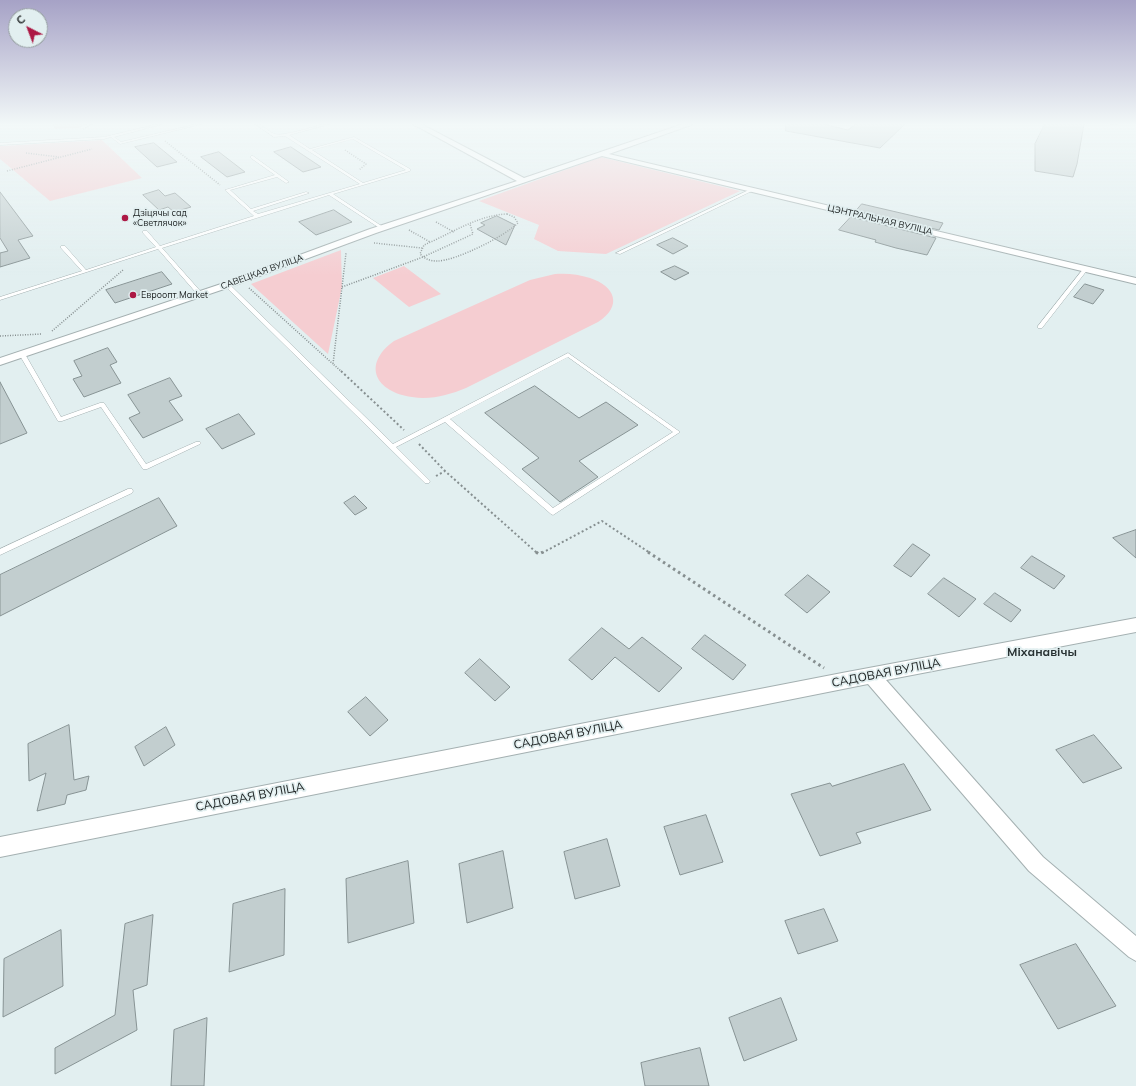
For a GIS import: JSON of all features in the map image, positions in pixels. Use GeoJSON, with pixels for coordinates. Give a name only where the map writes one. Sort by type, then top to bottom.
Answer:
{"type":"FeatureCollection","features":[{"type":"Feature","properties":{"kind":"street"},"geometry":{"type":"LineString","coordinates":[[511,175],[523,181]]}},
{"type":"Feature","properties":{"kind":"street","name":"САВЕЦКАЯ ВУЛІЦА"},"geometry":{"type":"LineString","coordinates":[[0,362],[227,285],[382,228],[541,175]]}},
{"type":"Feature","properties":{"kind":"street","name":"ЦЭНТРАЛЬНАЯ ВУЛІЦА"},"geometry":{"type":"LineString","coordinates":[[688,175],[1136,281]]}},
{"type":"Feature","properties":{"kind":"street","name":"САДОВАЯ ВУЛІЦА"},"geometry":{"type":"LineString","coordinates":[[0,847],[842,681],[1136,625]]}},
{"type":"Feature","properties":{"kind":"street"},"geometry":{"type":"LineString","coordinates":[[872,676],[1036,864],[1136,950]]}},
{"type":"Feature","properties":{"kind":"lane"},"geometry":{"type":"LineString","coordinates":[[227,190],[278,175],[287,182]]}},
{"type":"Feature","properties":{"kind":"lane"},"geometry":{"type":"LineString","coordinates":[[348,175],[363,184]]}},
{"type":"Feature","properties":{"kind":"lane"},"geometry":{"type":"LineString","coordinates":[[0,299],[257,216],[394,175]]}},
{"type":"Feature","properties":{"kind":"lane"},"geometry":{"type":"LineString","coordinates":[[227,190],[257,216]]}},
{"type":"Feature","properties":{"kind":"lane"},"geometry":{"type":"LineString","coordinates":[[618,252],[752,190]]}},
{"type":"Feature","properties":{"kind":"lane"},"geometry":{"type":"LineString","coordinates":[[251,210],[306,193]]}},
{"type":"Feature","properties":{"kind":"lane"},"geometry":{"type":"LineString","coordinates":[[330,194],[382,228]]}},
{"type":"Feature","properties":{"kind":"lane"},"geometry":{"type":"LineString","coordinates":[[145,232],[200,294]]}},
{"type":"Feature","properties":{"kind":"lane"},"geometry":{"type":"LineString","coordinates":[[63,247],[86,272]]}},
{"type":"Feature","properties":{"kind":"lane"},"geometry":{"type":"LineString","coordinates":[[1040,326],[1086,269]]}},
{"type":"Feature","properties":{"kind":"lane"},"geometry":{"type":"LineString","coordinates":[[227,285],[427,481]]}},
{"type":"Feature","properties":{"kind":"lane"},"geometry":{"type":"LineString","coordinates":[[22,354],[60,420],[102,404],[146,467],[198,443]]}},
{"type":"Feature","properties":{"kind":"lane"},"geometry":{"type":"LineString","coordinates":[[392,447],[446,418],[568,355],[677,432],[553,512],[446,418]]}},
{"type":"Feature","properties":{"kind":"lane"},"geometry":{"type":"LineString","coordinates":[[0,552],[130,491]]}},
{"type":"Feature","properties":{"kind":"path"},"geometry":{"type":"LineString","coordinates":[[208,175],[227,190]]}},
{"type":"Feature","properties":{"kind":"path"},"geometry":{"type":"LineString","coordinates":[[423,214],[454,232]]}},
{"type":"Feature","properties":{"kind":"path"},"geometry":{"type":"LineString","coordinates":[[501,215],[513,217],[518,223],[511,230],[450,259],[436,261],[423,257],[420,254],[422,248],[430,242],[454,232],[488,216],[501,215]]}},
{"type":"Feature","properties":{"kind":"path"},"geometry":{"type":"LineString","coordinates":[[342,287],[423,257],[473,234],[470,224]]}},
{"type":"Feature","properties":{"kind":"path"},"geometry":{"type":"LineString","coordinates":[[409,230],[430,242]]}},
{"type":"Feature","properties":{"kind":"path"},"geometry":{"type":"LineString","coordinates":[[333,364],[348,240]]}},
{"type":"Feature","properties":{"kind":"path"},"geometry":{"type":"LineString","coordinates":[[371,243],[422,248]]}},
{"type":"Feature","properties":{"kind":"path"},"geometry":{"type":"LineString","coordinates":[[0,336],[49,333],[123,270]]}},
{"type":"Feature","properties":{"kind":"path"},"geometry":{"type":"LineString","coordinates":[[240,280],[412,436],[445,471],[540,554],[602,521],[842,681]]}},
{"type":"Feature","properties":{"kind":"path"},"geometry":{"type":"LineString","coordinates":[[427,481],[445,471]]}},
{"type":"Feature","properties":{"kind":"shaded area"},"geometry":{"type":"Polygon","coordinates":[[[19,175],[139,175],[142,178],[50,201],[19,175]]]}},
{"type":"Feature","properties":{"kind":"shaded area"},"geometry":{"type":"Polygon","coordinates":[[[552,175],[673,175],[740,191],[606,254],[558,251],[534,239],[539,225],[479,201],[552,175]]]}},
{"type":"Feature","properties":{"kind":"shaded area"},"geometry":{"type":"Polygon","coordinates":[[[341,250],[342,287],[328,354],[251,284],[341,250]]]}},
{"type":"Feature","properties":{"kind":"shaded area"},"geometry":{"type":"Polygon","coordinates":[[[404,266],[441,294],[409,307],[373,278],[404,266]]]}},
{"type":"Feature","properties":{"kind":"shaded area"},"geometry":{"type":"Polygon","coordinates":[[[555,274],[577,275],[599,282],[610,291],[613,297],[611,310],[598,322],[466,388],[446,395],[419,398],[400,394],[389,390],[377,376],[376,368],[378,359],[384,350],[394,341],[530,280],[555,274]]]}},
{"type":"Feature","properties":{"kind":"building"},"geometry":{"type":"Polygon","coordinates":[[[224,175],[235,175],[227,177],[224,175]]]}},
{"type":"Feature","properties":{"kind":"building"},"geometry":{"type":"Polygon","coordinates":[[[1058,175],[1074,175],[1073,177],[1058,175]]]}},
{"type":"Feature","properties":{"kind":"building"},"geometry":{"type":"Polygon","coordinates":[[[159,190],[165,196],[175,193],[191,207],[174,212],[168,207],[159,210],[143,195],[159,190]]]}},
{"type":"Feature","properties":{"kind":"building"},"geometry":{"type":"Polygon","coordinates":[[[0,192],[33,236],[18,240],[30,258],[0,267],[0,253],[8,251],[0,238],[0,192]]]}},
{"type":"Feature","properties":{"kind":"building"},"geometry":{"type":"Polygon","coordinates":[[[862,204],[943,223],[939,230],[856,211],[862,204]]]}},
{"type":"Feature","properties":{"kind":"building"},"geometry":{"type":"Polygon","coordinates":[[[334,210],[352,222],[316,235],[299,222],[334,210]]]}},
{"type":"Feature","properties":{"kind":"building"},"geometry":{"type":"Polygon","coordinates":[[[497,216],[515,225],[506,245],[477,229],[485,225],[481,223],[497,216]]]}},
{"type":"Feature","properties":{"kind":"building"},"geometry":{"type":"Polygon","coordinates":[[[851,217],[936,238],[927,255],[896,248],[875,242],[876,240],[839,230],[851,217]]]}},
{"type":"Feature","properties":{"kind":"building"},"geometry":{"type":"Polygon","coordinates":[[[673,238],[688,246],[673,254],[657,245],[673,238]]]}},
{"type":"Feature","properties":{"kind":"building"},"geometry":{"type":"Polygon","coordinates":[[[675,266],[689,273],[675,280],[661,272],[675,266]]]}},
{"type":"Feature","properties":{"kind":"building"},"geometry":{"type":"Polygon","coordinates":[[[162,272],[172,284],[115,303],[106,290],[162,272]]]}},
{"type":"Feature","properties":{"kind":"building"},"geometry":{"type":"Polygon","coordinates":[[[1085,284],[1104,290],[1093,304],[1074,297],[1085,284]]]}},
{"type":"Feature","properties":{"kind":"building"},"geometry":{"type":"Polygon","coordinates":[[[108,348],[117,362],[110,365],[121,383],[84,397],[73,379],[82,376],[74,361],[108,348]]]}},
{"type":"Feature","properties":{"kind":"building"},"geometry":{"type":"Polygon","coordinates":[[[170,378],[182,396],[169,401],[183,420],[143,438],[129,418],[140,413],[128,395],[170,378]]]}},
{"type":"Feature","properties":{"kind":"building"},"geometry":{"type":"Polygon","coordinates":[[[0,382],[27,433],[0,444],[0,382]]]}},
{"type":"Feature","properties":{"kind":"building"},"geometry":{"type":"Polygon","coordinates":[[[535,386],[579,418],[606,402],[638,425],[579,461],[598,477],[560,502],[522,469],[539,458],[485,413],[535,386]]]}},
{"type":"Feature","properties":{"kind":"building"},"geometry":{"type":"Polygon","coordinates":[[[239,414],[255,434],[222,449],[206,429],[239,414]]]}},
{"type":"Feature","properties":{"kind":"building"},"geometry":{"type":"Polygon","coordinates":[[[355,496],[367,508],[355,515],[344,503],[355,496]]]}},
{"type":"Feature","properties":{"kind":"building"},"geometry":{"type":"Polygon","coordinates":[[[159,498],[177,526],[0,616],[0,575],[159,498]]]}},
{"type":"Feature","properties":{"kind":"building"},"geometry":{"type":"Polygon","coordinates":[[[1136,530],[1136,558],[1113,538],[1136,530]]]}},
{"type":"Feature","properties":{"kind":"building"},"geometry":{"type":"Polygon","coordinates":[[[913,544],[930,555],[911,577],[894,566],[913,544]]]}},
{"type":"Feature","properties":{"kind":"building"},"geometry":{"type":"Polygon","coordinates":[[[1032,556],[1065,576],[1054,589],[1021,568],[1032,556]]]}},
{"type":"Feature","properties":{"kind":"building"},"geometry":{"type":"Polygon","coordinates":[[[808,575],[830,592],[807,613],[785,595],[808,575]]]}},
{"type":"Feature","properties":{"kind":"building"},"geometry":{"type":"Polygon","coordinates":[[[944,578],[976,599],[959,617],[928,594],[944,578]]]}},
{"type":"Feature","properties":{"kind":"building"},"geometry":{"type":"Polygon","coordinates":[[[995,593],[1021,610],[1011,622],[984,604],[995,593]]]}},
{"type":"Feature","properties":{"kind":"building"},"geometry":{"type":"Polygon","coordinates":[[[602,628],[629,649],[642,637],[682,668],[659,692],[615,657],[592,680],[569,660],[602,628]]]}},
{"type":"Feature","properties":{"kind":"building"},"geometry":{"type":"Polygon","coordinates":[[[705,635],[746,665],[733,680],[692,649],[705,635]]]}},
{"type":"Feature","properties":{"kind":"building"},"geometry":{"type":"Polygon","coordinates":[[[480,659],[510,687],[495,701],[465,673],[480,659]]]}},
{"type":"Feature","properties":{"kind":"building"},"geometry":{"type":"Polygon","coordinates":[[[366,697],[388,720],[370,736],[348,712],[366,697]]]}},
{"type":"Feature","properties":{"kind":"building"},"geometry":{"type":"Polygon","coordinates":[[[69,725],[74,780],[89,776],[86,790],[67,795],[65,804],[37,811],[46,773],[29,781],[28,744],[69,725]]]}},
{"type":"Feature","properties":{"kind":"building"},"geometry":{"type":"Polygon","coordinates":[[[166,727],[175,745],[144,766],[135,747],[166,727]]]}},
{"type":"Feature","properties":{"kind":"building"},"geometry":{"type":"Polygon","coordinates":[[[1094,735],[1122,768],[1083,783],[1056,750],[1094,735]]]}},
{"type":"Feature","properties":{"kind":"building"},"geometry":{"type":"Polygon","coordinates":[[[904,764],[931,810],[856,833],[861,843],[820,856],[791,794],[830,783],[832,786],[904,764]]]}},
{"type":"Feature","properties":{"kind":"building"},"geometry":{"type":"Polygon","coordinates":[[[706,815],[723,862],[680,875],[664,827],[706,815]]]}},
{"type":"Feature","properties":{"kind":"building"},"geometry":{"type":"Polygon","coordinates":[[[607,839],[620,886],[575,899],[564,852],[607,839]]]}},
{"type":"Feature","properties":{"kind":"building"},"geometry":{"type":"Polygon","coordinates":[[[503,851],[513,908],[467,923],[459,864],[503,851]]]}},
{"type":"Feature","properties":{"kind":"building"},"geometry":{"type":"Polygon","coordinates":[[[408,861],[414,923],[348,943],[346,879],[408,861]]]}},
{"type":"Feature","properties":{"kind":"building"},"geometry":{"type":"Polygon","coordinates":[[[285,889],[284,955],[229,972],[233,904],[285,889]]]}},
{"type":"Feature","properties":{"kind":"building"},"geometry":{"type":"Polygon","coordinates":[[[824,909],[838,941],[798,954],[785,921],[824,909]]]}},
{"type":"Feature","properties":{"kind":"building"},"geometry":{"type":"Polygon","coordinates":[[[153,915],[147,985],[133,990],[137,1030],[55,1074],[55,1048],[115,1015],[125,924],[153,915]]]}},
{"type":"Feature","properties":{"kind":"building"},"geometry":{"type":"Polygon","coordinates":[[[61,930],[63,986],[3,1017],[4,959],[61,930]]]}},
{"type":"Feature","properties":{"kind":"building"},"geometry":{"type":"Polygon","coordinates":[[[1076,944],[1116,1006],[1058,1029],[1020,965],[1076,944]]]}},
{"type":"Feature","properties":{"kind":"building"},"geometry":{"type":"Polygon","coordinates":[[[781,998],[797,1040],[744,1061],[729,1018],[781,998]]]}},
{"type":"Feature","properties":{"kind":"building"},"geometry":{"type":"Polygon","coordinates":[[[207,1018],[204,1086],[171,1086],[174,1030],[207,1018]]]}},
{"type":"Feature","properties":{"kind":"building"},"geometry":{"type":"Polygon","coordinates":[[[700,1048],[709,1086],[645,1086],[641,1063],[700,1048]]]}},
{"type":"Feature","properties":{"kind":"place","name":"Дзіцячы сад «Светлячок»"},"geometry":{"type":"Point","coordinates":[125,218]}},
{"type":"Feature","properties":{"kind":"place","name":"Евроопт Market"},"geometry":{"type":"Point","coordinates":[133,295]}},
{"type":"Feature","properties":{"kind":"district","name":"Міханавічы"},"geometry":{"type":"Point","coordinates":[1042,652]}}]}
